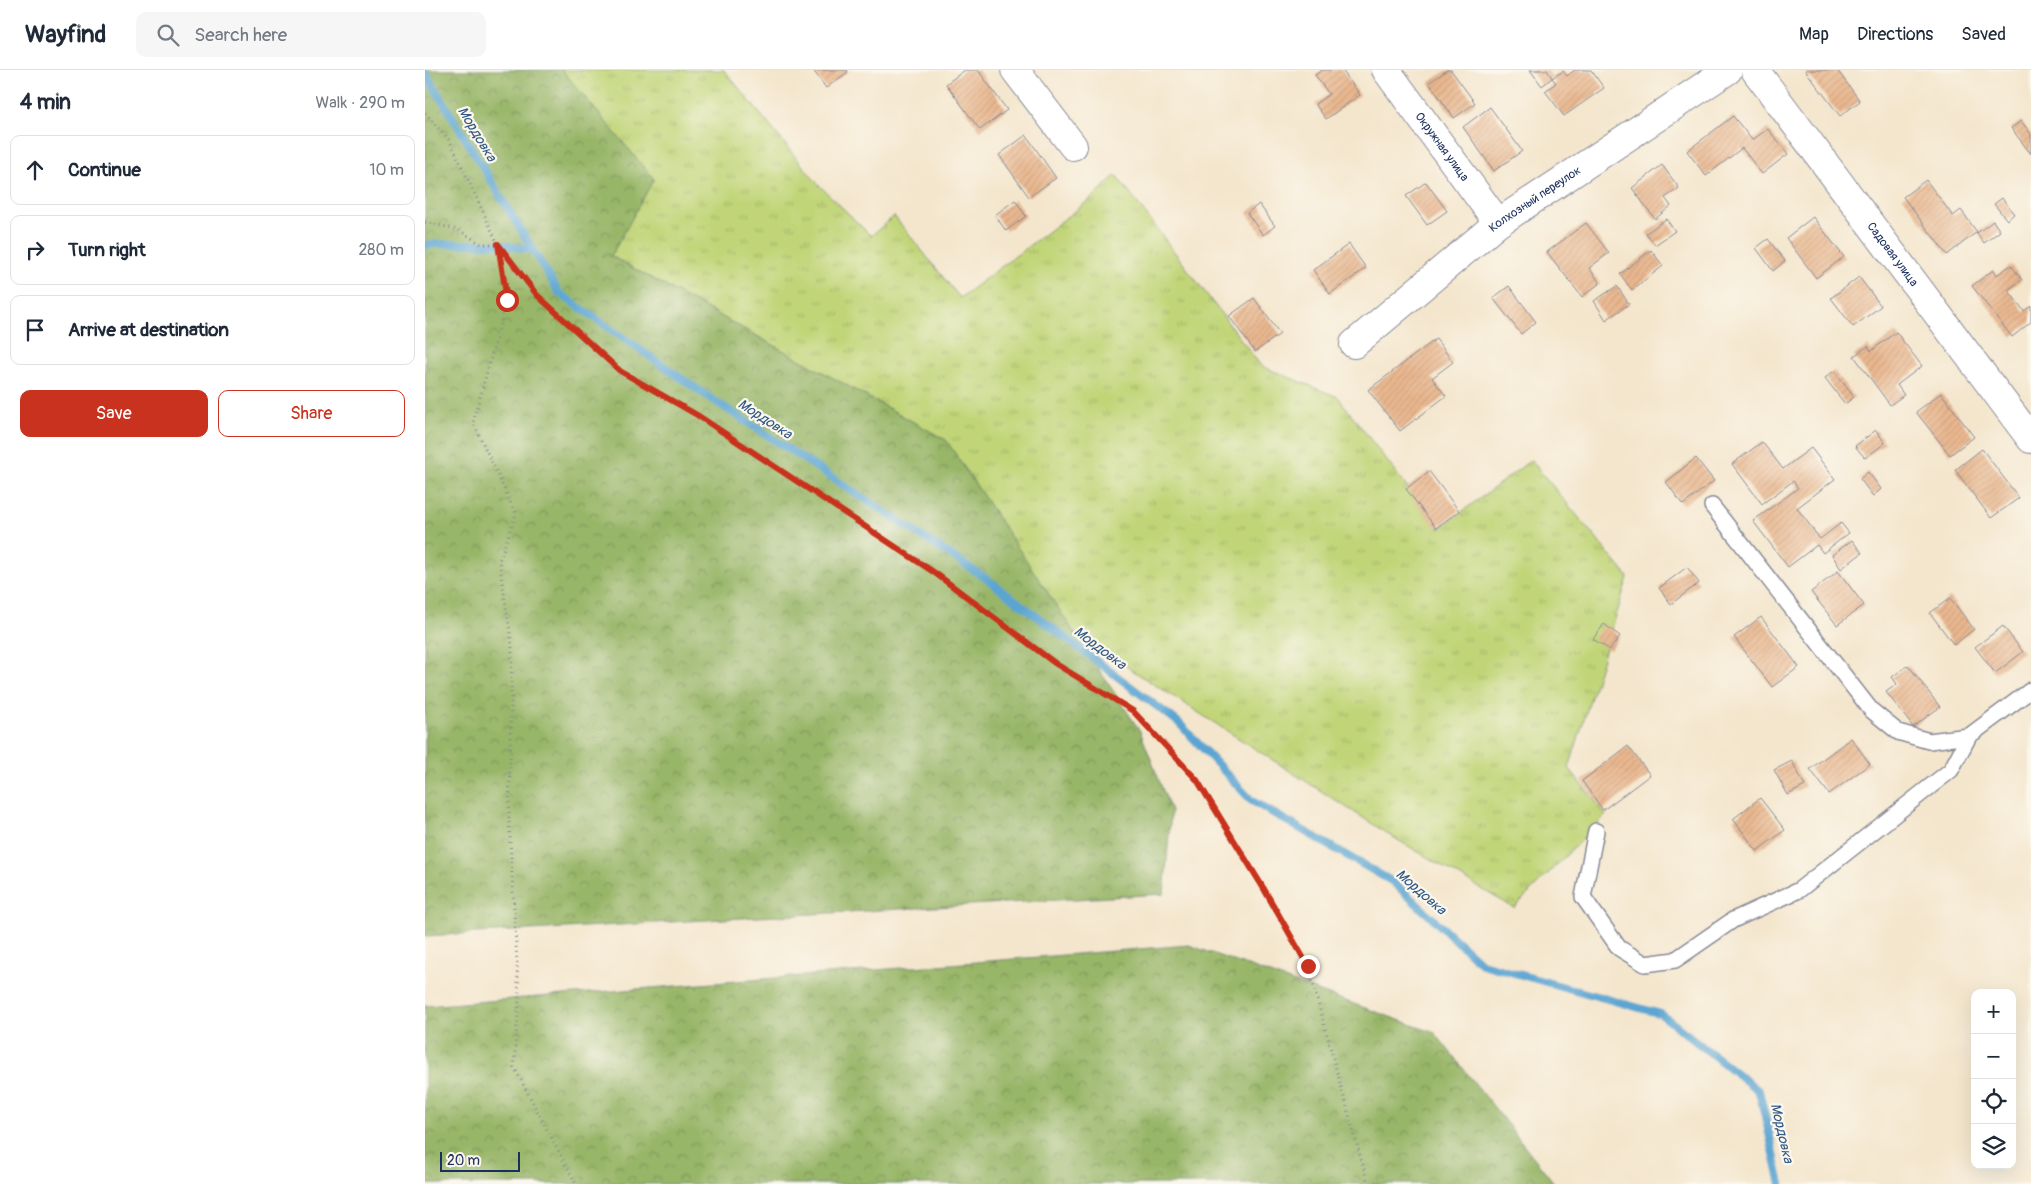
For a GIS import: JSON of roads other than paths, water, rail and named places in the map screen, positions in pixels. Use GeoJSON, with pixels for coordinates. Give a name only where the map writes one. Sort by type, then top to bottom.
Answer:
{"type":"FeatureCollection","features":[{"type":"Feature","properties":{"kind":"street"},"geometry":{"type":"LineString","coordinates":[[1015,70],[1073,146]]}},
{"type":"Feature","properties":{"kind":"street","name":"Окружная улица"},"geometry":{"type":"LineString","coordinates":[[1386,70],[1498,223]]}},
{"type":"Feature","properties":{"kind":"street","name":"Колхозный переулок"},"geometry":{"type":"LineString","coordinates":[[1354,344],[1498,223],[1729,70]]}},
{"type":"Feature","properties":{"kind":"street","name":"Садовая улица"},"geometry":{"type":"LineString","coordinates":[[1755,70],[2031,438]]}},
{"type":"Feature","properties":{"kind":"lane"},"geometry":{"type":"LineString","coordinates":[[1712,506],[1871,710],[1898,732],[1929,741],[1969,736]]}},
{"type":"Feature","properties":{"kind":"lane"},"geometry":{"type":"LineString","coordinates":[[1596,831],[1583,897],[1619,948],[1645,964],[1675,960],[1733,920],[1799,890],[1951,770],[1969,736],[2031,690]]}},
{"type":"Feature","properties":{"kind":"waterway","name":"Мордовка"},"geometry":{"type":"LineString","coordinates":[[425,72],[559,293],[701,392],[987,579],[1178,722],[1252,801],[1393,882],[1482,964],[1661,1014],[1759,1091],[1781,1184]]}},
{"type":"Feature","properties":{"kind":"waterway"},"geometry":{"type":"LineString","coordinates":[[425,246],[431,244],[498,244],[533,250]]}}]}
